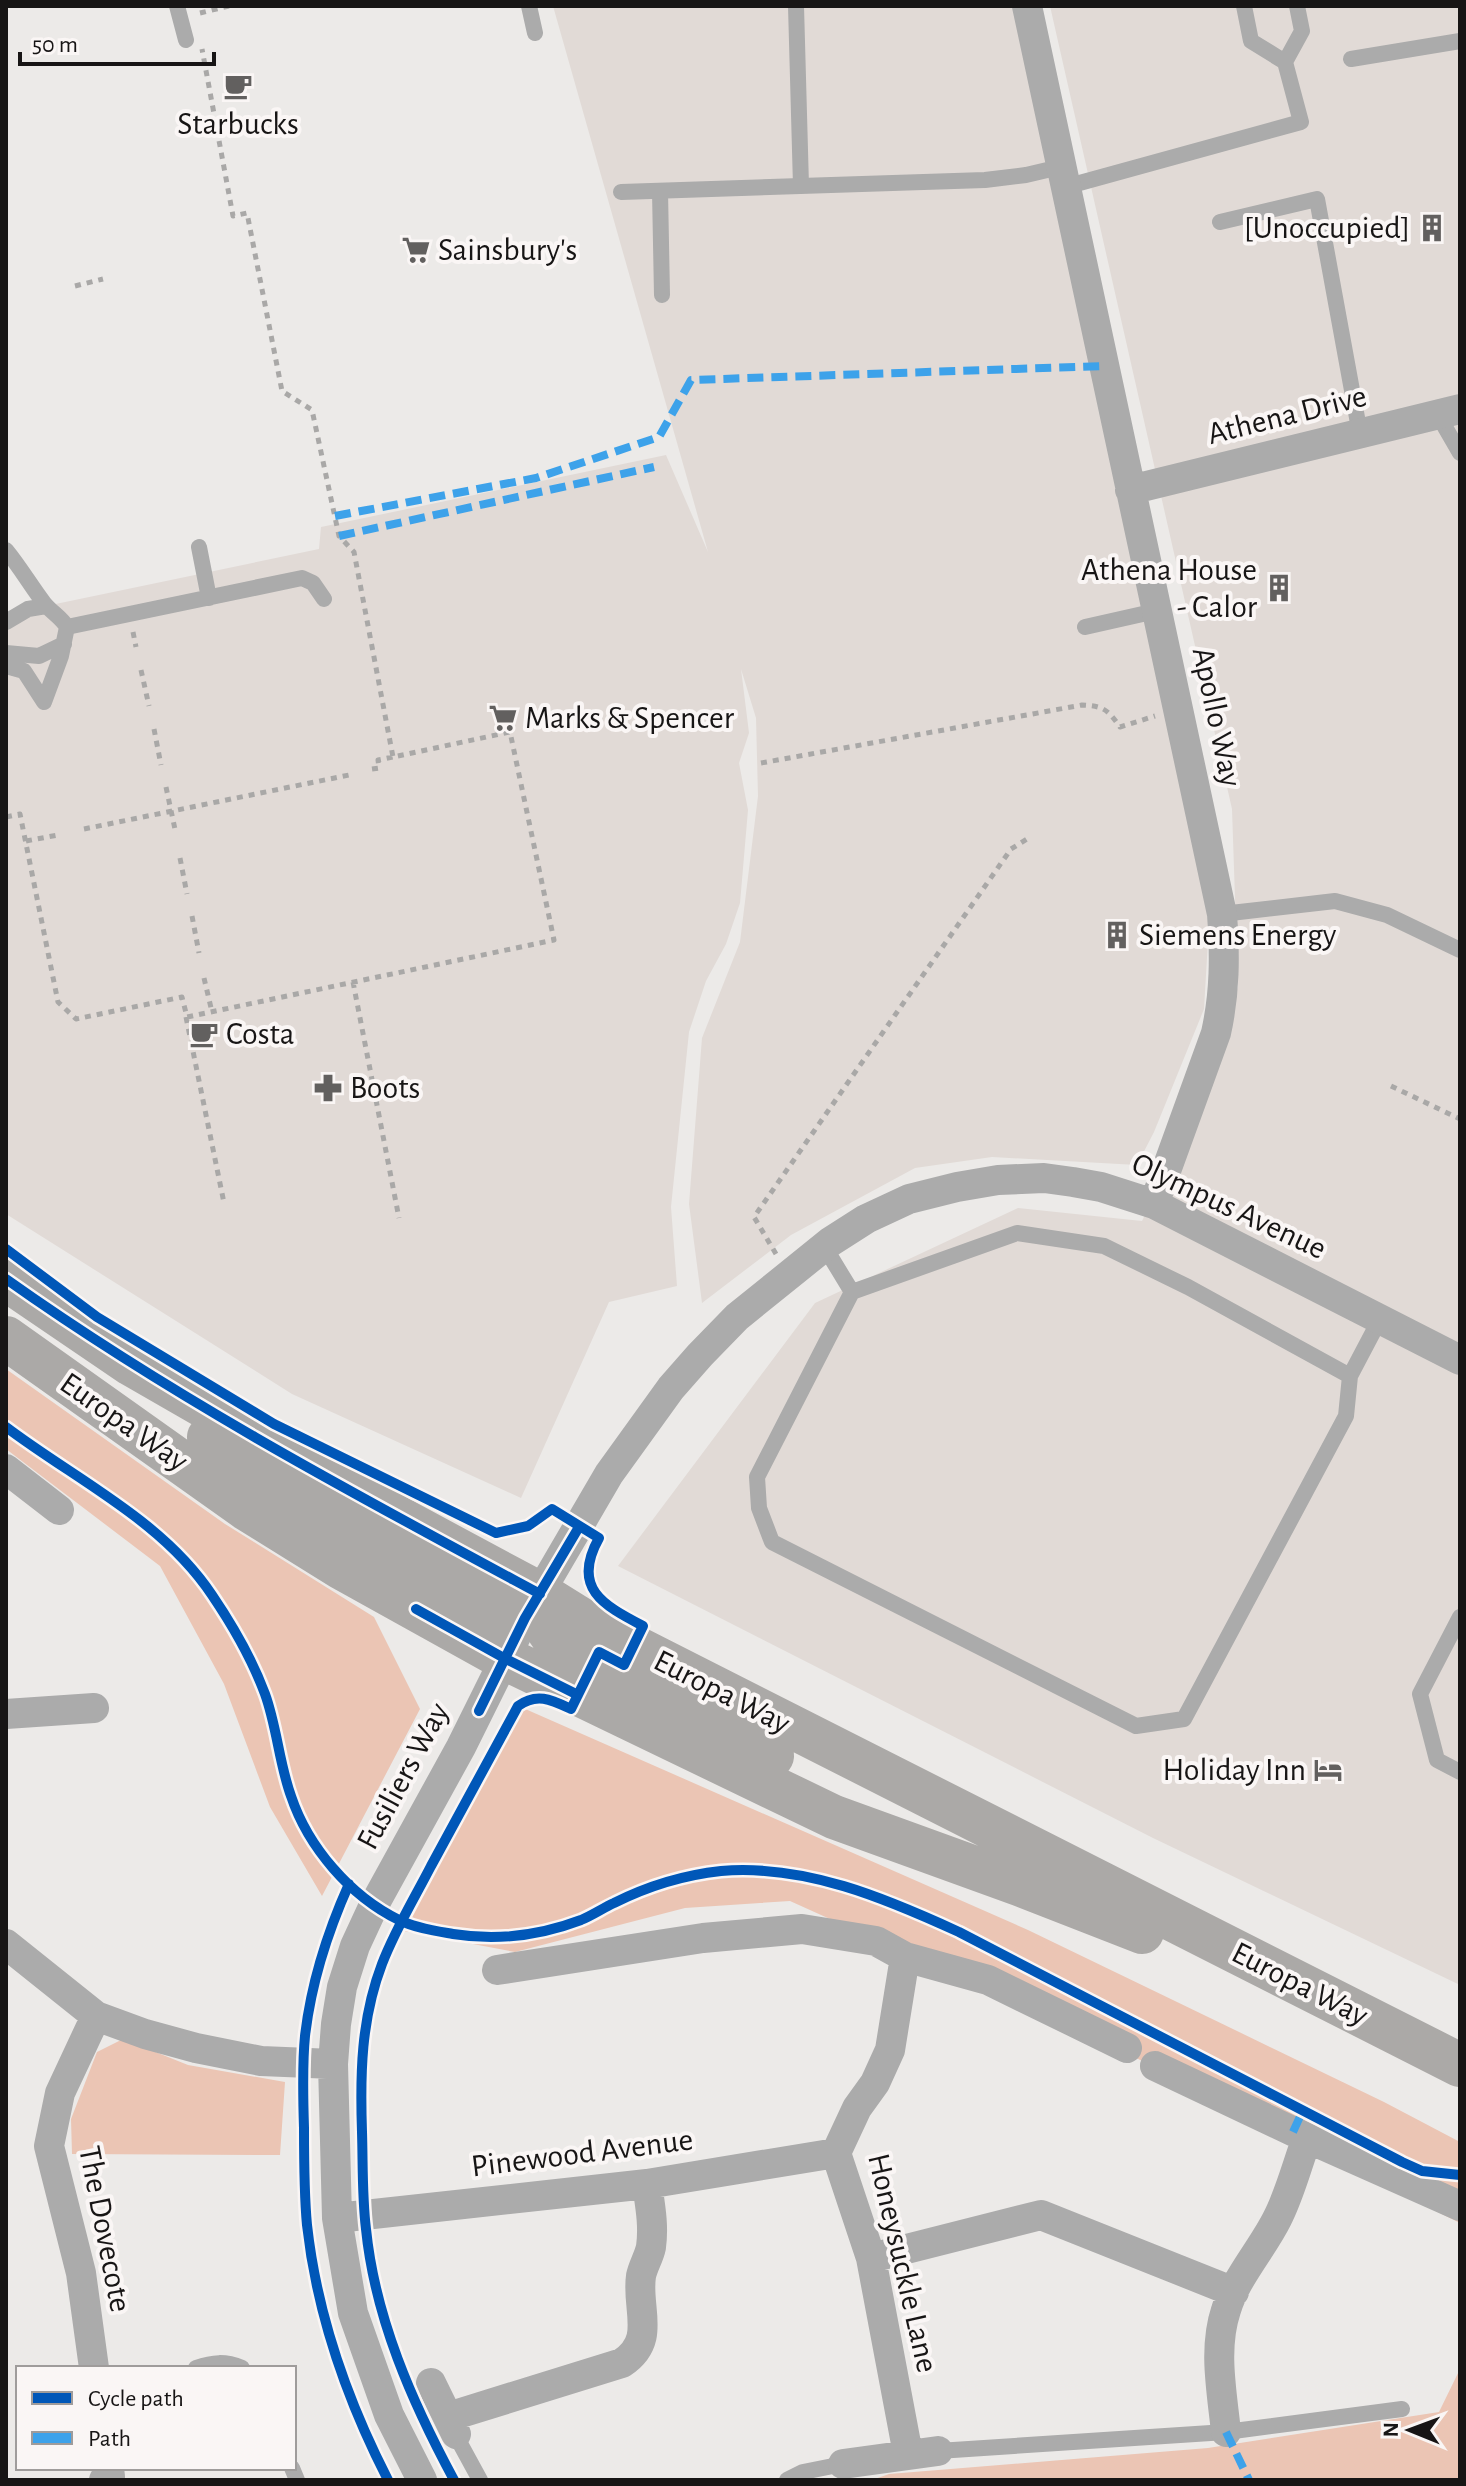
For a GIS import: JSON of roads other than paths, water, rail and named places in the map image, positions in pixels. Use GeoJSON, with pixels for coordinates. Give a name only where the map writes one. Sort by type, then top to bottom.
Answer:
{"type":"FeatureCollection","features":[{"type":"Feature","properties":{"kind":"highway","name":"Europa Way"},"geometry":{"type":"LineString","coordinates":[[6,1279],[131,1364],[402,1520],[533,1606],[585,1622],[1460,2067]]}},
{"type":"Feature","properties":{"kind":"highway","name":"Europa Way"},"geometry":{"type":"LineString","coordinates":[[6,1338],[247,1509],[342,1568],[504,1658],[834,1817],[1019,1884],[1286,1989],[1460,2067]]}},
{"type":"Feature","properties":{"kind":"highway"},"geometry":{"type":"LineString","coordinates":[[131,1364],[186,1419],[270,1482],[330,1520],[445,1585],[489,1606],[505,1626],[504,1658]]}},
{"type":"Feature","properties":{"kind":"highway"},"geometry":{"type":"LineString","coordinates":[[533,1606],[554,1640],[577,1659],[906,1820],[1019,1884]]}},
{"type":"Feature","properties":{"kind":"street","name":"Apollo Way"},"geometry":{"type":"LineString","coordinates":[[1027,6],[1222,914],[1225,977],[1219,1019],[1154,1204]]}},
{"type":"Feature","properties":{"kind":"street","name":"Athena Drive"},"geometry":{"type":"LineString","coordinates":[[1130,490],[1449,412]]}},
{"type":"Feature","properties":{"kind":"street","name":"Olympus Avenue"},"geometry":{"type":"LineString","coordinates":[[533,1606],[609,1474],[671,1388],[737,1317],[788,1274],[866,1219],[909,1199],[998,1180],[1044,1178],[1101,1187],[1154,1204],[1460,1360]]}},
{"type":"Feature","properties":{"kind":"street"},"geometry":{"type":"LineString","coordinates":[[6,1469],[59,1510]]}},
{"type":"Feature","properties":{"kind":"street","name":"Fusiliers Way"},"geometry":{"type":"LineString","coordinates":[[422,2480],[389,2415],[369,2364],[353,2313],[337,2218],[333,2064],[342,1987],[355,1946],[374,1905],[465,1739],[533,1606]]}},
{"type":"Feature","properties":{"kind":"street"},"geometry":{"type":"LineString","coordinates":[[6,1714],[94,1708]]}},
{"type":"Feature","properties":{"kind":"street"},"geometry":{"type":"LineString","coordinates":[[497,1970],[703,1938],[802,1929],[876,1941],[905,1957],[988,1980],[1127,2048]]}},
{"type":"Feature","properties":{"kind":"street"},"geometry":{"type":"LineString","coordinates":[[6,1944],[96,2016],[145,2034],[261,2061],[333,2064]]}},
{"type":"Feature","properties":{"kind":"street","name":"Honeysuckle Lane"},"geometry":{"type":"LineString","coordinates":[[905,1957],[890,2050],[836,2153],[871,2258],[923,2453]]}},
{"type":"Feature","properties":{"kind":"street","name":"The Dovecote"},"geometry":{"type":"LineString","coordinates":[[94,2366],[81,2273],[49,2146],[60,2093],[96,2016]]}},
{"type":"Feature","properties":{"kind":"street"},"geometry":{"type":"LineString","coordinates":[[1155,2066],[1460,2206]]}},
{"type":"Feature","properties":{"kind":"street"},"geometry":{"type":"LineString","coordinates":[[1226,2432],[1220,2381],[1220,2338],[1226,2310],[1279,2216],[1307,2138]]}},
{"type":"Feature","properties":{"kind":"street","name":"Pinewood Avenue"},"geometry":{"type":"LineString","coordinates":[[337,2218],[647,2184],[836,2153]]}},
{"type":"Feature","properties":{"kind":"street"},"geometry":{"type":"LineString","coordinates":[[431,2383],[452,2426],[622,2363],[634,2355],[642,2339],[641,2277],[652,2237],[647,2184]]}},
{"type":"Feature","properties":{"kind":"street"},"geometry":{"type":"LineString","coordinates":[[871,2258],[1041,2215],[1234,2292]]}},
{"type":"Feature","properties":{"kind":"street"},"geometry":{"type":"LineString","coordinates":[[843,2464],[923,2453]]}},
{"type":"Feature","properties":{"kind":"lane"},"geometry":{"type":"LineString","coordinates":[[177,6],[193,37]]}},
{"type":"Feature","properties":{"kind":"lane"},"geometry":{"type":"LineString","coordinates":[[529,6],[535,33]]}},
{"type":"Feature","properties":{"kind":"lane"},"geometry":{"type":"LineString","coordinates":[[796,6],[801,186]]}},
{"type":"Feature","properties":{"kind":"lane"},"geometry":{"type":"LineString","coordinates":[[621,192],[985,180],[1026,175],[1063,177],[1301,122],[1285,62],[1251,41],[1244,6]]}},
{"type":"Feature","properties":{"kind":"lane"},"geometry":{"type":"LineString","coordinates":[[1285,62],[1302,31],[1297,6]]}},
{"type":"Feature","properties":{"kind":"lane"},"geometry":{"type":"LineString","coordinates":[[1351,59],[1460,41]]}},
{"type":"Feature","properties":{"kind":"lane"},"geometry":{"type":"LineString","coordinates":[[660,191],[662,295]]}},
{"type":"Feature","properties":{"kind":"lane"},"geometry":{"type":"LineString","coordinates":[[1220,222],[1317,199],[1360,434]]}},
{"type":"Feature","properties":{"kind":"lane"},"geometry":{"type":"LineString","coordinates":[[1449,412],[1460,453]]}},
{"type":"Feature","properties":{"kind":"lane"},"geometry":{"type":"LineString","coordinates":[[199,547],[209,598]]}},
{"type":"Feature","properties":{"kind":"lane"},"geometry":{"type":"LineString","coordinates":[[6,550],[46,606],[61,617],[66,636],[44,702],[24,671],[6,666]]}},
{"type":"Feature","properties":{"kind":"lane"},"geometry":{"type":"LineString","coordinates":[[6,653],[39,656],[66,636],[209,598],[302,578],[313,583],[324,599]]}},
{"type":"Feature","properties":{"kind":"lane"},"geometry":{"type":"LineString","coordinates":[[6,622],[28,609],[46,606]]}},
{"type":"Feature","properties":{"kind":"lane"},"geometry":{"type":"LineString","coordinates":[[1085,627],[1156,611]]}},
{"type":"Feature","properties":{"kind":"lane"},"geometry":{"type":"LineString","coordinates":[[1222,914],[1335,901],[1387,915],[1460,950]]}},
{"type":"Feature","properties":{"kind":"lane"},"geometry":{"type":"LineString","coordinates":[[1350,1376],[1188,1287],[1104,1246],[1017,1233],[852,1292],[757,1477],[759,1508],[772,1542],[1136,1726],[1184,1719],[1346,1416],[1350,1376],[1380,1319]]}},
{"type":"Feature","properties":{"kind":"lane"},"geometry":{"type":"LineString","coordinates":[[824,1246],[852,1292]]}},
{"type":"Feature","properties":{"kind":"lane"},"geometry":{"type":"LineString","coordinates":[[1460,1617],[1456,1637],[1420,1694],[1437,1760],[1460,1772]]}},
{"type":"Feature","properties":{"kind":"lane"},"geometry":{"type":"LineString","coordinates":[[201,2366],[228,2362],[237,2366]]}},
{"type":"Feature","properties":{"kind":"lane"},"geometry":{"type":"LineString","coordinates":[[923,2453],[1226,2432],[1402,2409]]}},
{"type":"Feature","properties":{"kind":"lane"},"geometry":{"type":"LineString","coordinates":[[452,2426],[480,2480]]}},
{"type":"Feature","properties":{"kind":"lane"},"geometry":{"type":"LineString","coordinates":[[787,2480],[803,2472],[843,2464]]}},
{"type":"Feature","properties":{"kind":"place","name":"Starbucks"},"geometry":{"type":"Point","coordinates":[238,86]}},
{"type":"Feature","properties":{"kind":"place","name":"[Unoccupied]"},"geometry":{"type":"Point","coordinates":[1432,228]}},
{"type":"Feature","properties":{"kind":"place","name":"Sainsbury's"},"geometry":{"type":"Point","coordinates":[416,250]}},
{"type":"Feature","properties":{"kind":"place","name":"Athena House - Calor"},"geometry":{"type":"Point","coordinates":[1279,588]}},
{"type":"Feature","properties":{"kind":"place","name":"Marks & Spencer"},"geometry":{"type":"Point","coordinates":[503,718]}},
{"type":"Feature","properties":{"kind":"place","name":"Siemens Energy"},"geometry":{"type":"Point","coordinates":[1117,935]}},
{"type":"Feature","properties":{"kind":"place","name":"Costa"},"geometry":{"type":"Point","coordinates":[204,1034]}},
{"type":"Feature","properties":{"kind":"place","name":"Boots"},"geometry":{"type":"Point","coordinates":[328,1088]}},
{"type":"Feature","properties":{"kind":"place","name":"Holiday Inn"},"geometry":{"type":"Point","coordinates":[1328,1770]}}]}
